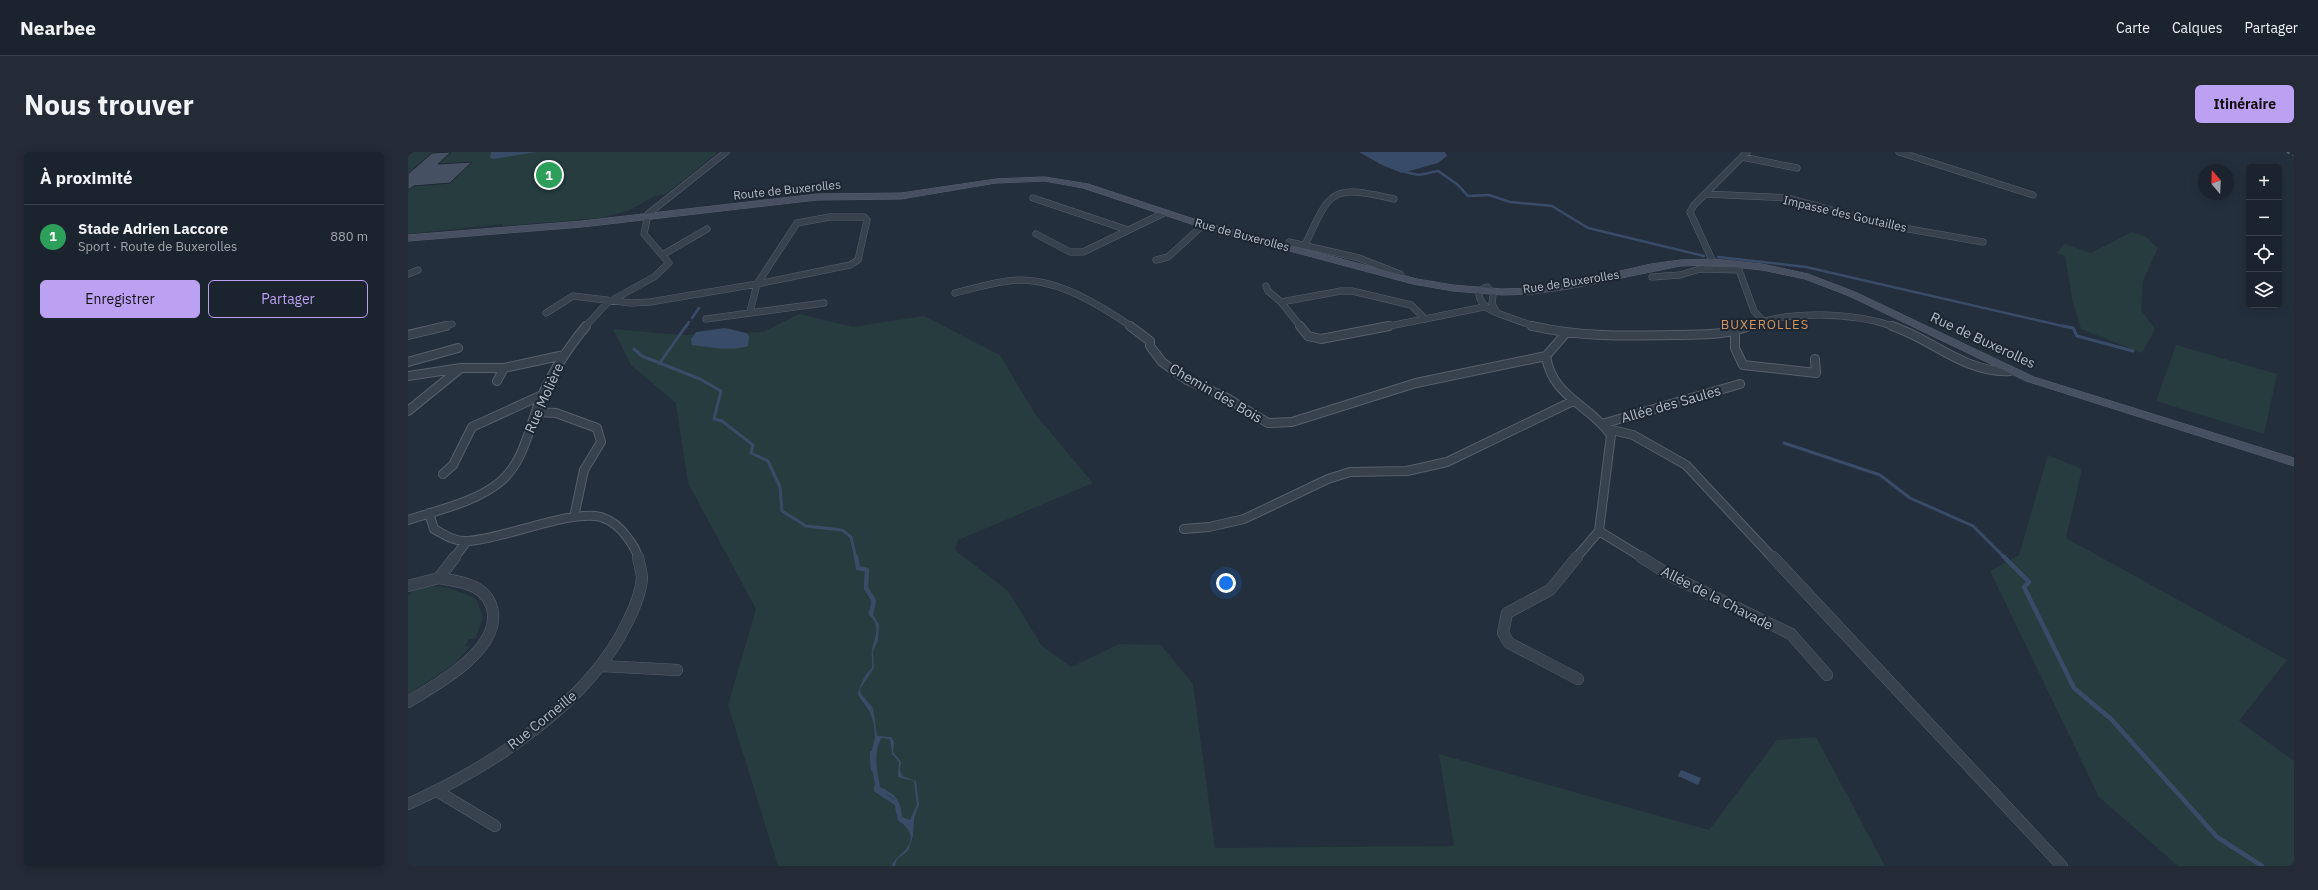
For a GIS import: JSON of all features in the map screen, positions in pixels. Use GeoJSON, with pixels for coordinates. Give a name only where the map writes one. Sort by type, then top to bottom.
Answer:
{"type":"FeatureCollection","features":[{"type":"Feature","properties":{"kind":"street"},"geometry":{"type":"LineString","coordinates":[[708,229],[664,254],[644,234],[646,217],[660,203],[726,152]]}},
{"type":"Feature","properties":{"kind":"street"},"geometry":{"type":"LineString","coordinates":[[1899,152],[2033,195]]}},
{"type":"Feature","properties":{"kind":"street"},"geometry":{"type":"LineString","coordinates":[[1714,262],[1690,212],[1694,205],[1744,154],[1797,168]]}},
{"type":"Feature","properties":{"kind":"street","name":"Route de Buxerolles"},"geometry":{"type":"LineString","coordinates":[[408,238],[551,227],[817,197],[922,194],[1022,179],[1045,179],[1078,184],[1164,213]]}},
{"type":"Feature","properties":{"kind":"street"},"geometry":{"type":"LineString","coordinates":[[1305,245],[1325,203],[1334,194],[1359,191],[1394,199]]}},
{"type":"Feature","properties":{"kind":"street","name":"Impasse des Goutailles"},"geometry":{"type":"LineString","coordinates":[[1706,194],[1788,198],[1886,225],[1983,242]]}},
{"type":"Feature","properties":{"kind":"street"},"geometry":{"type":"LineString","coordinates":[[1033,198],[1128,230]]}},
{"type":"Feature","properties":{"kind":"street"},"geometry":{"type":"LineString","coordinates":[[1036,234],[1070,252],[1083,252],[1164,213]]}},
{"type":"Feature","properties":{"kind":"street","name":"Rue de Buxerolles"},"geometry":{"type":"LineString","coordinates":[[1164,213],[1203,225],[1416,282],[1486,290],[1549,288],[1658,266],[1714,262],[1782,270],[1830,284],[2005,372],[2294,462]]}},
{"type":"Feature","properties":{"kind":"street"},"geometry":{"type":"LineString","coordinates":[[546,313],[573,296],[650,302],[757,284],[850,265],[858,260],[867,220],[864,217],[802,221],[797,223],[757,284],[750,312]]}},
{"type":"Feature","properties":{"kind":"street"},"geometry":{"type":"LineString","coordinates":[[1156,260],[1168,257],[1203,225]]}},
{"type":"Feature","properties":{"kind":"street"},"geometry":{"type":"LineString","coordinates":[[1288,242],[1329,249],[1376,262],[1400,274]]}},
{"type":"Feature","properties":{"kind":"street"},"geometry":{"type":"LineString","coordinates":[[1320,256],[1329,249]]}},
{"type":"Feature","properties":{"kind":"street","name":"Rue Molière"},"geometry":{"type":"LineString","coordinates":[[408,520],[487,490],[506,477],[516,464],[542,395],[564,354],[600,310],[612,300],[663,272],[669,263],[664,254]]}},
{"type":"Feature","properties":{"kind":"street","name":"Rue de Buxerolles"},"geometry":{"type":"LineString","coordinates":[[1320,256],[1400,274],[1486,290]]}},
{"type":"Feature","properties":{"kind":"street"},"geometry":{"type":"LineString","coordinates":[[1652,277],[1680,275],[1700,269],[1739,270],[1754,311],[1763,321]]}},
{"type":"Feature","properties":{"kind":"street"},"geometry":{"type":"LineString","coordinates":[[408,274],[418,270]]}},
{"type":"Feature","properties":{"kind":"street","name":"Chemin des Bois"},"geometry":{"type":"LineString","coordinates":[[955,293],[1021,280],[1037,282],[1085,299],[1132,325],[1150,340],[1150,346],[1162,362],[1187,380],[1227,398],[1268,423],[1292,422],[1416,383],[1546,356]]}},
{"type":"Feature","properties":{"kind":"street"},"geometry":{"type":"LineString","coordinates":[[1266,286],[1268,291],[1281,302],[1308,336],[1321,339],[1484,307]]}},
{"type":"Feature","properties":{"kind":"street"},"geometry":{"type":"LineString","coordinates":[[1497,314],[1492,304],[1493,294],[1486,290],[1478,295],[1484,307],[1497,314],[1522,323],[1566,333],[1723,334],[1735,332],[1763,321],[1831,316],[1869,319],[1904,330],[1952,355],[2005,372]]}},
{"type":"Feature","properties":{"kind":"street"},"geometry":{"type":"LineString","coordinates":[[1281,302],[1341,291],[1352,291],[1411,305],[1425,319]]}},
{"type":"Feature","properties":{"kind":"street"},"geometry":{"type":"LineString","coordinates":[[706,319],[824,303]]}},
{"type":"Feature","properties":{"kind":"street"},"geometry":{"type":"LineString","coordinates":[[408,335],[452,324]]}},
{"type":"Feature","properties":{"kind":"street"},"geometry":{"type":"LineString","coordinates":[[1735,332],[1735,348],[1743,365],[1816,373],[1815,359]]}},
{"type":"Feature","properties":{"kind":"street"},"geometry":{"type":"LineString","coordinates":[[1566,333],[1546,356],[1548,372],[1574,401],[1605,427],[1610,436],[1598,531],[1550,590],[1507,613],[1503,633],[1509,643],[1578,679]]}},
{"type":"Feature","properties":{"kind":"street"},"geometry":{"type":"LineString","coordinates":[[408,362],[458,348]]}},
{"type":"Feature","properties":{"kind":"street"},"geometry":{"type":"LineString","coordinates":[[408,376],[462,368],[504,368],[530,364],[564,354]]}},
{"type":"Feature","properties":{"kind":"street"},"geometry":{"type":"LineString","coordinates":[[408,411],[462,368]]}},
{"type":"Feature","properties":{"kind":"street"},"geometry":{"type":"LineString","coordinates":[[497,381],[504,368]]}},
{"type":"Feature","properties":{"kind":"street","name":"Allée des Saules"},"geometry":{"type":"LineString","coordinates":[[1605,427],[1740,384]]}},
{"type":"Feature","properties":{"kind":"street"},"geometry":{"type":"LineString","coordinates":[[443,474],[453,465],[472,427],[542,395]]}},
{"type":"Feature","properties":{"kind":"street"},"geometry":{"type":"LineString","coordinates":[[1184,529],[1209,528],[1244,518],[1328,479],[1350,472],[1407,471],[1447,462],[1574,401]]}},
{"type":"Feature","properties":{"kind":"street"},"geometry":{"type":"LineString","coordinates":[[536,412],[556,413],[597,428],[601,442],[584,470],[574,517]]}},
{"type":"Feature","properties":{"kind":"street"},"geometry":{"type":"LineString","coordinates":[[1605,427],[1633,435],[1686,465],[2062,866]]}},
{"type":"Feature","properties":{"kind":"street","name":"Rue Corneille"},"geometry":{"type":"LineString","coordinates":[[408,804],[437,791],[511,746],[565,704],[602,666],[619,641],[635,607],[642,578],[637,551],[618,525],[600,517],[574,517],[502,536],[468,541],[451,539],[434,529],[429,513]]}},
{"type":"Feature","properties":{"kind":"street","name":"Allée de la Chavade"},"geometry":{"type":"LineString","coordinates":[[1598,531],[1672,576],[1792,634],[1827,675]]}},
{"type":"Feature","properties":{"kind":"street"},"geometry":{"type":"LineString","coordinates":[[439,578],[468,541]]}},
{"type":"Feature","properties":{"kind":"street"},"geometry":{"type":"LineString","coordinates":[[408,586],[439,578],[469,584],[487,595],[495,613],[491,632],[471,658],[442,682],[408,702]]}},
{"type":"Feature","properties":{"kind":"street"},"geometry":{"type":"LineString","coordinates":[[602,666],[677,670]]}},
{"type":"Feature","properties":{"kind":"street"},"geometry":{"type":"LineString","coordinates":[[437,791],[495,826]]}},
{"type":"Feature","properties":{"kind":"green space"},"geometry":{"type":"Polygon","coordinates":[[[413,152],[716,152],[716,154],[666,194],[655,196],[630,210],[601,218],[503,226],[502,224],[408,234],[408,156],[413,152]]]}},
{"type":"Feature","properties":{"kind":"green space"},"geometry":{"type":"Polygon","coordinates":[[[2132,232],[2146,237],[2158,248],[2143,281],[2141,310],[2155,329],[2142,353],[2081,329],[2072,299],[2065,256],[2057,253],[2064,244],[2091,253],[2132,232]]]}},
{"type":"Feature","properties":{"kind":"green space"},"geometry":{"type":"Polygon","coordinates":[[[799,314],[853,327],[924,316],[1000,355],[1035,414],[1093,483],[958,540],[955,550],[1008,591],[1042,646],[1071,667],[1119,644],[1161,645],[1193,684],[1215,848],[1454,846],[1439,754],[1709,830],[1777,740],[1816,737],[1885,866],[778,866],[728,705],[756,609],[688,483],[676,403],[631,365],[613,329],[682,335],[763,332],[799,314]]]}},
{"type":"Feature","properties":{"kind":"green space"},"geometry":{"type":"Polygon","coordinates":[[[2176,345],[2277,374],[2264,434],[2156,401],[2176,345]]]}},
{"type":"Feature","properties":{"kind":"green space"},"geometry":{"type":"Polygon","coordinates":[[[2048,455],[2082,469],[2066,538],[2287,660],[2239,721],[2294,761],[2294,866],[2178,866],[2099,797],[1990,571],[2019,555],[2048,455]]]}},
{"type":"Feature","properties":{"kind":"green space"},"geometry":{"type":"Polygon","coordinates":[[[425,586],[452,589],[477,600],[483,618],[475,639],[469,639],[465,646],[470,646],[454,664],[408,695],[408,596],[412,589],[425,586]]]}},
{"type":"Feature","properties":{"kind":"water"},"geometry":{"type":"Polygon","coordinates":[[[491,152],[536,152],[494,159],[490,158],[491,152]]]}},
{"type":"Feature","properties":{"kind":"water"},"geometry":{"type":"Polygon","coordinates":[[[1359,152],[1445,152],[1447,156],[1438,163],[1402,173],[1382,165],[1359,152]]]}},
{"type":"Feature","properties":{"kind":"water"},"geometry":{"type":"Polygon","coordinates":[[[725,328],[746,333],[749,336],[748,346],[727,349],[692,345],[691,339],[696,332],[725,328]]]}},
{"type":"Feature","properties":{"kind":"water"},"geometry":{"type":"Polygon","coordinates":[[[870,610],[874,610],[873,615],[879,625],[878,640],[873,651],[874,668],[860,689],[861,694],[873,708],[877,736],[891,737],[894,742],[893,752],[901,762],[900,770],[902,776],[916,781],[919,805],[914,818],[913,836],[908,851],[897,859],[895,866],[892,866],[895,861],[909,845],[911,837],[905,826],[898,820],[894,798],[876,790],[870,757],[875,738],[874,725],[870,712],[858,695],[860,688],[863,680],[872,668],[872,653],[876,633],[876,624],[869,615],[870,610]],[[881,738],[877,751],[876,763],[880,787],[890,792],[896,798],[899,802],[902,817],[910,820],[917,805],[914,781],[898,777],[899,762],[892,754],[890,739],[881,738]]]}},
{"type":"Feature","properties":{"kind":"water"},"geometry":{"type":"Polygon","coordinates":[[[1681,770],[1701,778],[1698,785],[1678,776],[1681,770]]]}},
{"type":"Feature","properties":{"kind":"building"},"geometry":{"type":"Polygon","coordinates":[[[451,152],[438,164],[472,162],[450,183],[414,186],[408,190],[408,174],[432,153],[451,152]]]}},
{"type":"Feature","properties":{"kind":"waterway"},"geometry":{"type":"LineString","coordinates":[[1404,169],[1405,172],[1419,175],[1438,171],[1457,184],[1468,196],[1489,195],[1510,202],[1552,206],[1588,228],[1704,256]]}},
{"type":"Feature","properties":{"kind":"waterway"},"geometry":{"type":"LineString","coordinates":[[1718,257],[1806,267],[2067,327]]}},
{"type":"Feature","properties":{"kind":"waterway"},"geometry":{"type":"LineString","coordinates":[[692,318],[699,308]]}},
{"type":"Feature","properties":{"kind":"waterway"},"geometry":{"type":"LineString","coordinates":[[686,327],[689,322]]}},
{"type":"Feature","properties":{"kind":"waterway"},"geometry":{"type":"LineString","coordinates":[[660,363],[686,326]]}},
{"type":"Feature","properties":{"kind":"waterway"},"geometry":{"type":"LineString","coordinates":[[2063,326],[2073,328],[2077,336],[2133,351]]}},
{"type":"Feature","properties":{"kind":"waterway"},"geometry":{"type":"LineString","coordinates":[[634,349],[642,356],[660,363]]}},
{"type":"Feature","properties":{"kind":"waterway"},"geometry":{"type":"LineString","coordinates":[[660,363],[700,379],[721,391],[714,419],[722,421],[753,445],[751,453],[768,461],[780,487],[782,511],[806,526],[842,530],[851,537],[856,558]]}},
{"type":"Feature","properties":{"kind":"waterway"},"geometry":{"type":"LineString","coordinates":[[1784,443],[1880,475],[1910,498],[1973,526],[2029,582],[2024,587],[2074,688],[2111,719],[2217,837],[2262,866]]}},
{"type":"Feature","properties":{"kind":"waterway"},"geometry":{"type":"LineString","coordinates":[[856,557],[858,568],[867,570],[866,588],[874,601],[871,613]]}},
{"type":"Feature","properties":{"kind":"waterway"},"geometry":{"type":"LineString","coordinates":[[872,753],[873,769]]}},
{"type":"Feature","properties":{"kind":"waterway"},"geometry":{"type":"LineString","coordinates":[[876,787],[876,790],[897,804],[898,811]]}},
{"type":"Feature","properties":{"kind":"railway"},"geometry":{"type":"LineString","coordinates":[[2287,152],[2294,155]]}},
{"type":"Feature","properties":{"kind":"place","name":"Stade Adrien Laccore"},"geometry":{"type":"Point","coordinates":[549,175]}},
{"type":"Feature","properties":{"kind":"district","name":"BUXEROLLES"},"geometry":{"type":"Point","coordinates":[1765,324]}}]}
